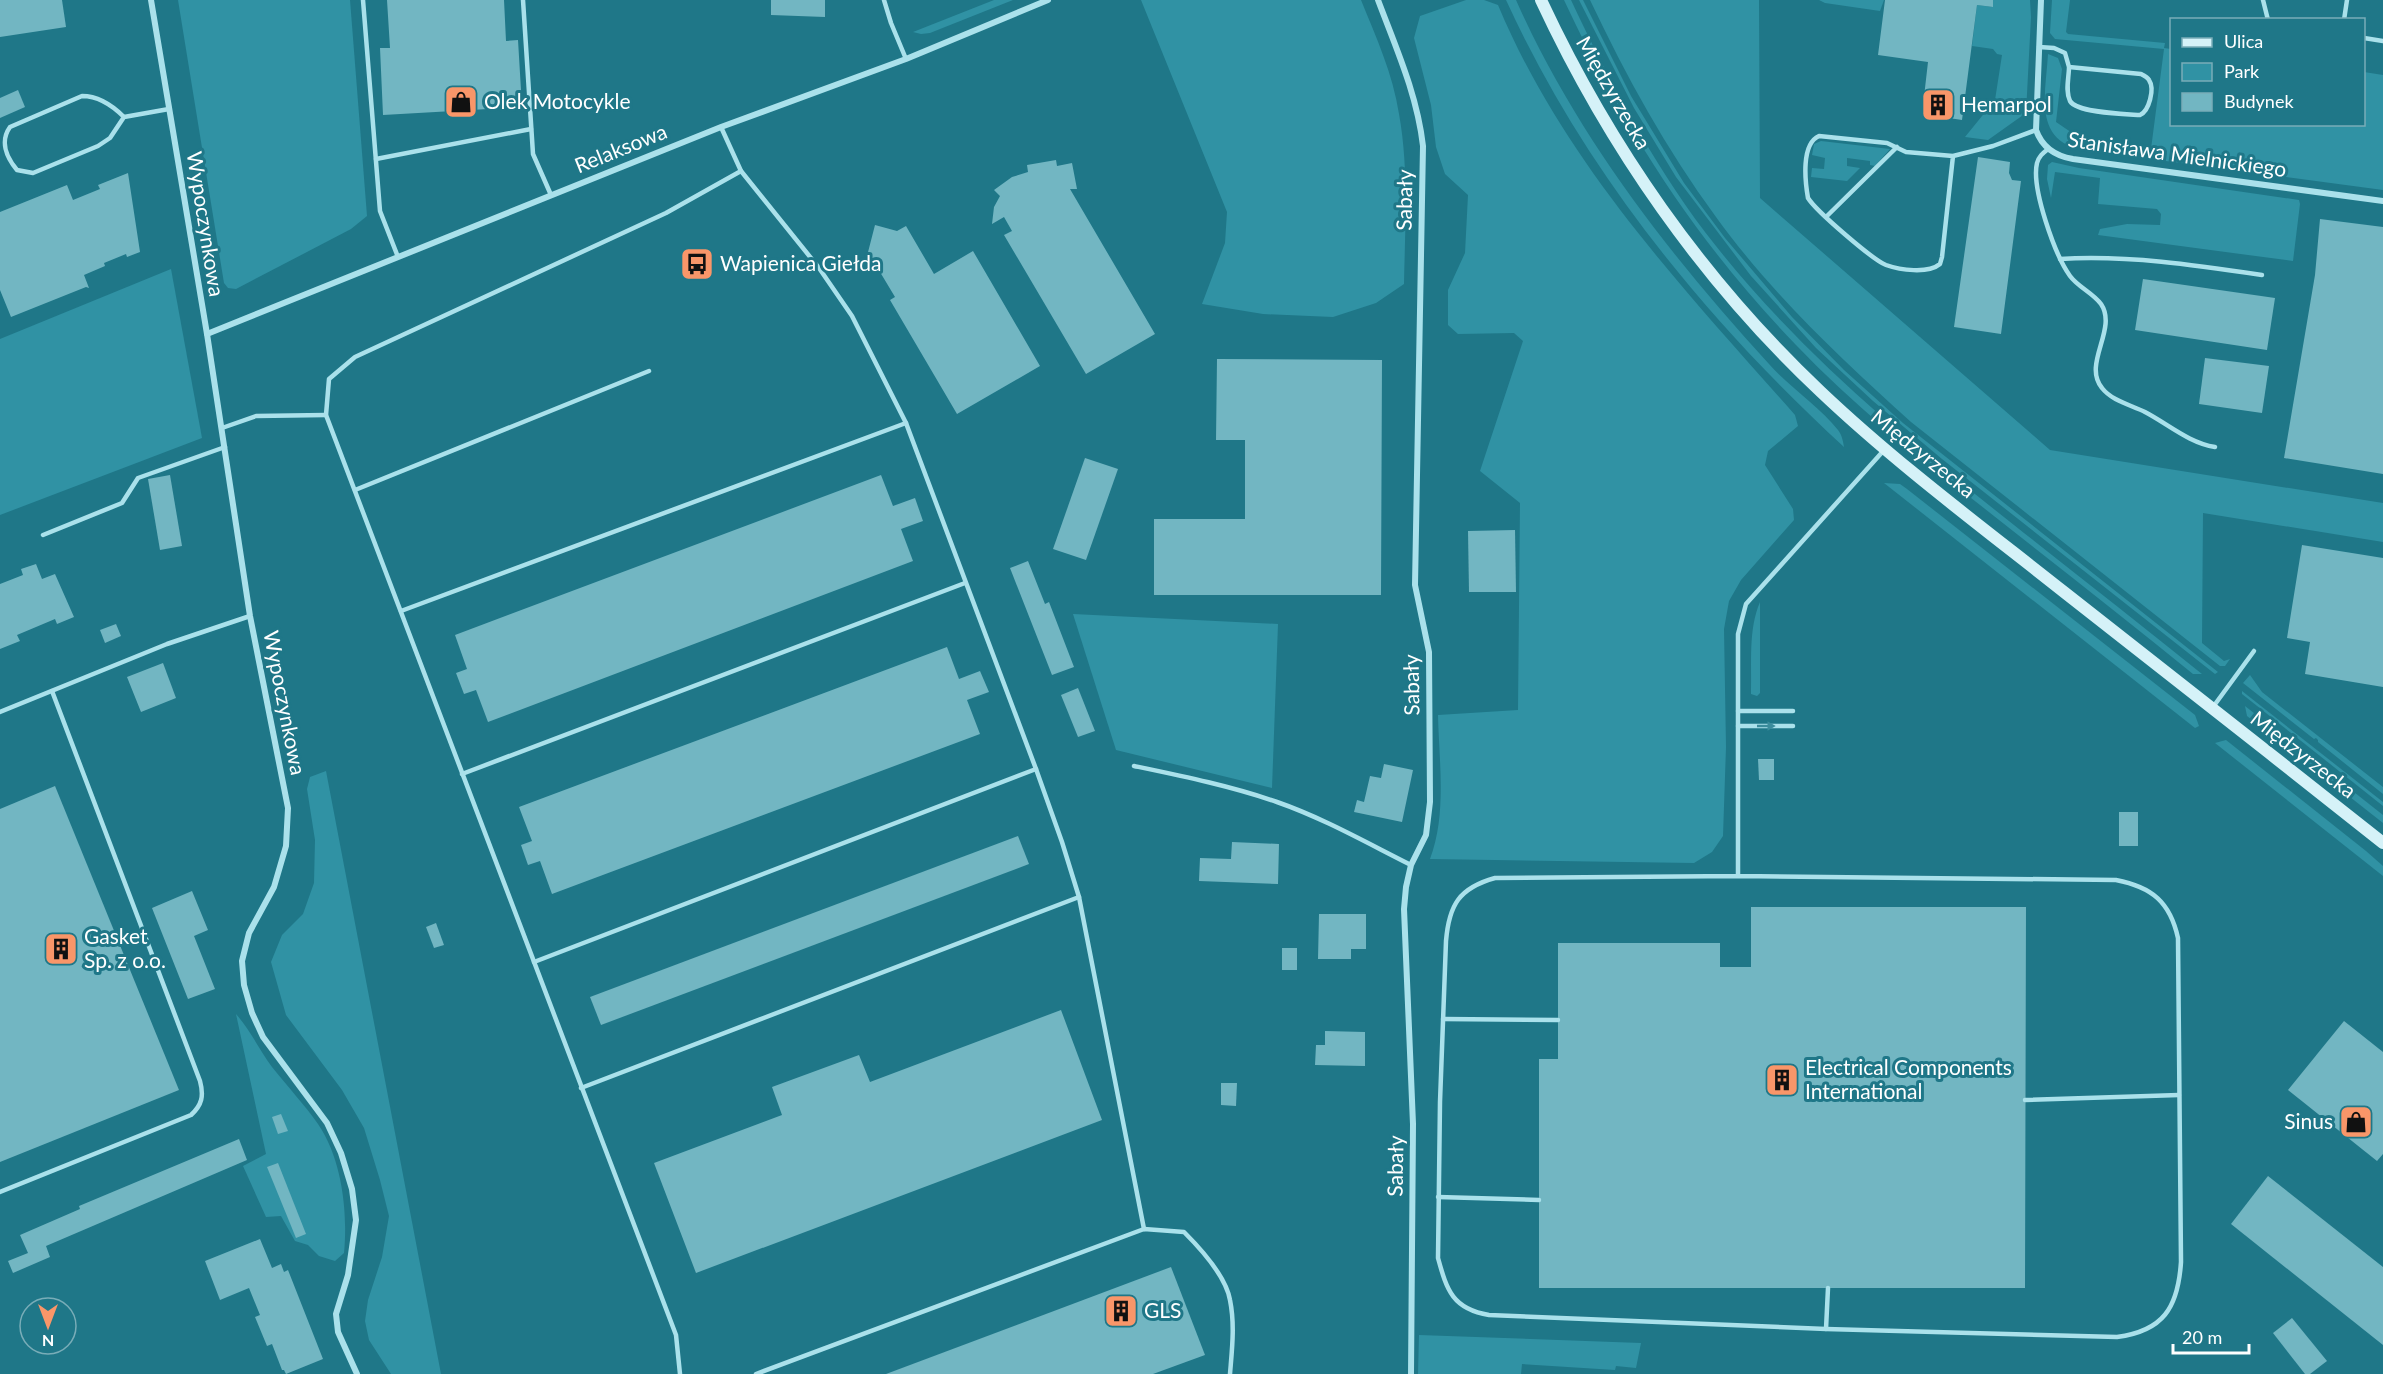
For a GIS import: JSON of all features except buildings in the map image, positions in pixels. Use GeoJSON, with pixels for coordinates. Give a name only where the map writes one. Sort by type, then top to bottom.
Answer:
{"type":"FeatureCollection","features":[{"type":"Feature","properties":{"kind":"main road","name":"Międzyrzecka"},"geometry":{"type":"LineString","coordinates":[[1541,0],[1566,53],[1605,123],[1646,186],[1714,277],[1782,354],[1822,394],[1885,450],[2383,843]]}},
{"type":"Feature","properties":{"kind":"street","name":"Wypoczynkowa"},"geometry":{"type":"LineString","coordinates":[[151,0],[207,334],[250,616],[288,808],[286,846],[274,887],[249,933],[242,961],[244,985],[263,1037],[327,1123],[341,1153],[352,1189],[356,1220],[348,1275],[336,1314],[338,1332],[356,1374]]}},
{"type":"Feature","properties":{"kind":"street","name":"Relaksowa"},"geometry":{"type":"LineString","coordinates":[[207,334],[721,127],[906,59],[1048,0]]}},
{"type":"Feature","properties":{"kind":"street","name":"Sabały"},"geometry":{"type":"LineString","coordinates":[[1378,0],[1420,116],[1423,146],[1415,585],[1429,652],[1430,802],[1426,835],[1411,865],[1404,909],[1413,1124],[1411,1374]]}},
{"type":"Feature","properties":{"kind":"street"},"geometry":{"type":"LineString","coordinates":[[2036,130],[2042,0]]}},
{"type":"Feature","properties":{"kind":"street","name":"Stanisława Mielnickiego"},"geometry":{"type":"LineString","coordinates":[[2036,130],[2048,149],[2073,159],[2383,201]]}},
{"type":"Feature","properties":{"kind":"lane"},"geometry":{"type":"LineString","coordinates":[[363,0],[380,211],[398,257]]}},
{"type":"Feature","properties":{"kind":"lane"},"geometry":{"type":"LineString","coordinates":[[524,0],[533,154],[551,195]]}},
{"type":"Feature","properties":{"kind":"lane"},"geometry":{"type":"LineString","coordinates":[[884,0],[906,59]]}},
{"type":"Feature","properties":{"kind":"lane"},"geometry":{"type":"LineString","coordinates":[[2263,0],[2268,18]]}},
{"type":"Feature","properties":{"kind":"lane"},"geometry":{"type":"LineString","coordinates":[[2344,18],[2347,0]]}},
{"type":"Feature","properties":{"kind":"lane"},"geometry":{"type":"LineString","coordinates":[[2365,38],[2383,40]]}},
{"type":"Feature","properties":{"kind":"lane"},"geometry":{"type":"LineString","coordinates":[[2039,47],[2054,48],[2065,53],[2069,67],[2068,95],[2074,106],[2080,109],[2140,115],[2148,107],[2151,85],[2149,79],[2141,74],[2069,67]]}},
{"type":"Feature","properties":{"kind":"lane"},"geometry":{"type":"LineString","coordinates":[[124,117],[111,104],[90,96],[82,96],[10,127],[4,133],[4,149],[17,170],[33,173],[104,142],[110,138],[124,117],[169,109]]}},
{"type":"Feature","properties":{"kind":"lane"},"geometry":{"type":"LineString","coordinates":[[721,127],[741,171],[819,268],[852,316],[906,423],[1036,769],[1079,897],[1144,1229]]}},
{"type":"Feature","properties":{"kind":"lane"},"geometry":{"type":"LineString","coordinates":[[376,159],[531,129]]}},
{"type":"Feature","properties":{"kind":"lane"},"geometry":{"type":"LineString","coordinates":[[1953,156],[1942,257],[1940,264],[1929,270],[1886,264],[1808,198],[1808,147],[1813,138],[1819,135],[1887,143],[1906,152],[1953,156],[1993,147],[2036,130]]}},
{"type":"Feature","properties":{"kind":"lane"},"geometry":{"type":"LineString","coordinates":[[1827,216],[1897,147]]}},
{"type":"Feature","properties":{"kind":"lane"},"geometry":{"type":"LineString","coordinates":[[2048,149],[2038,160],[2036,174],[2046,222],[2060,259],[2071,277],[2100,304],[2105,314],[2106,322],[2096,371],[2096,379],[2101,388],[2112,397],[2144,412],[2194,441],[2215,447]]}},
{"type":"Feature","properties":{"kind":"lane"},"geometry":{"type":"LineString","coordinates":[[680,1374],[676,1335],[326,414],[329,379],[355,357],[666,213],[741,171]]}},
{"type":"Feature","properties":{"kind":"lane"},"geometry":{"type":"LineString","coordinates":[[2060,259],[2110,258],[2168,262],[2262,275]]}},
{"type":"Feature","properties":{"kind":"lane"},"geometry":{"type":"LineString","coordinates":[[355,490],[649,371]]}},
{"type":"Feature","properties":{"kind":"lane"},"geometry":{"type":"LineString","coordinates":[[222,428],[256,416],[326,414]]}},
{"type":"Feature","properties":{"kind":"lane"},"geometry":{"type":"LineString","coordinates":[[401,611],[906,423]]}},
{"type":"Feature","properties":{"kind":"lane"},"geometry":{"type":"LineString","coordinates":[[43,536],[122,503],[138,478],[225,447]]}},
{"type":"Feature","properties":{"kind":"lane"},"geometry":{"type":"LineString","coordinates":[[1738,876],[1738,634],[1746,604],[1885,450]]}},
{"type":"Feature","properties":{"kind":"lane"},"geometry":{"type":"LineString","coordinates":[[462,774],[965,583]]}},
{"type":"Feature","properties":{"kind":"lane"},"geometry":{"type":"LineString","coordinates":[[0,712],[167,644],[250,616]]}},
{"type":"Feature","properties":{"kind":"lane"},"geometry":{"type":"LineString","coordinates":[[2212,708],[2254,651]]}},
{"type":"Feature","properties":{"kind":"lane"},"geometry":{"type":"LineString","coordinates":[[0,1192],[191,1114],[198,1107],[202,1098],[200,1081],[52,691]]}},
{"type":"Feature","properties":{"kind":"lane"},"geometry":{"type":"LineString","coordinates":[[1738,711],[1793,711]]}},
{"type":"Feature","properties":{"kind":"lane"},"geometry":{"type":"LineString","coordinates":[[1738,726],[1793,726]]}},
{"type":"Feature","properties":{"kind":"lane"},"geometry":{"type":"LineString","coordinates":[[1134,766],[1207,782],[1277,802],[1315,817],[1411,865]]}},
{"type":"Feature","properties":{"kind":"lane"},"geometry":{"type":"LineString","coordinates":[[534,962],[1036,769]]}},
{"type":"Feature","properties":{"kind":"lane"},"geometry":{"type":"LineString","coordinates":[[1738,876],[2116,880],[2134,884],[2153,894],[2166,906],[2174,921],[2178,938],[2180,1284],[2168,1313],[2154,1326],[2137,1335],[2117,1337],[1826,1329],[1476,1313],[1454,1300],[1444,1281],[1438,1258],[1438,1197],[1447,923],[1461,895],[1476,883],[1495,878],[1738,876]]}},
{"type":"Feature","properties":{"kind":"lane"},"geometry":{"type":"LineString","coordinates":[[581,1088],[1079,897]]}},
{"type":"Feature","properties":{"kind":"lane"},"geometry":{"type":"LineString","coordinates":[[1443,1019],[1558,1020]]}},
{"type":"Feature","properties":{"kind":"lane"},"geometry":{"type":"LineString","coordinates":[[2025,1100],[2179,1095]]}},
{"type":"Feature","properties":{"kind":"lane"},"geometry":{"type":"LineString","coordinates":[[1438,1197],[1539,1200]]}},
{"type":"Feature","properties":{"kind":"lane"},"geometry":{"type":"LineString","coordinates":[[756,1374],[1144,1229],[1184,1232],[1208,1256],[1230,1298],[1233,1329],[1230,1374]]}},
{"type":"Feature","properties":{"kind":"lane"},"geometry":{"type":"LineString","coordinates":[[1826,1329],[1828,1288]]}},
{"type":"Feature","properties":{"kind":"green space"},"geometry":{"type":"Polygon","coordinates":[[[178,0],[350,0],[367,216],[351,229],[236,289],[228,288],[224,283],[178,0]]]}},
{"type":"Feature","properties":{"kind":"green space"},"geometry":{"type":"Polygon","coordinates":[[[994,0],[1013,0],[930,33],[913,32],[994,0]]]}},
{"type":"Feature","properties":{"kind":"green space"},"geometry":{"type":"Polygon","coordinates":[[[1141,0],[1361,0],[1388,70],[1399,114],[1405,177],[1404,284],[1376,303],[1333,317],[1263,314],[1202,304],[1225,243],[1227,212],[1141,0]]]}},
{"type":"Feature","properties":{"kind":"green space"},"geometry":{"type":"Polygon","coordinates":[[[1466,0],[1484,0],[1498,5],[1525,63],[1556,118],[1591,171],[1669,271],[1795,415],[1798,426],[1768,451],[1765,465],[1793,509],[1794,520],[1741,580],[1729,601],[1724,629],[1726,747],[1723,836],[1712,852],[1694,863],[1430,859],[1439,824],[1440,806],[1438,715],[1518,710],[1520,503],[1480,471],[1523,341],[1514,333],[1458,334],[1448,325],[1448,290],[1465,253],[1468,195],[1445,174],[1436,147],[1431,105],[1414,38],[1420,16],[1466,0]]]}},
{"type":"Feature","properties":{"kind":"green space"},"geometry":{"type":"Polygon","coordinates":[[[1506,0],[1516,0],[1567,99],[1596,146],[1661,237],[1696,281],[1769,364],[1838,430],[1844,447],[1744,348],[1652,240],[1572,124],[1537,63],[1506,0]]]}},
{"type":"Feature","properties":{"kind":"green space"},"geometry":{"type":"Polygon","coordinates":[[[1564,0],[1571,0],[1632,119],[1685,205],[1739,274],[1775,314],[1850,388],[1930,458],[2202,674],[2193,674],[1932,467],[1862,408],[1796,345],[1726,265],[1665,183],[1612,95],[1564,0]]]}},
{"type":"Feature","properties":{"kind":"green space"},"geometry":{"type":"Polygon","coordinates":[[[1579,0],[1583,0],[1631,96],[1684,183],[1725,238],[1792,317],[1844,370],[1903,423],[2218,672],[2215,674],[1942,459],[1873,401],[1816,348],[1751,276],[1676,177],[1634,108],[1579,0]]]}},
{"type":"Feature","properties":{"kind":"green space"},"geometry":{"type":"Polygon","coordinates":[[[1590,0],[1759,0],[1760,198],[2050,450],[2383,503],[2383,542],[2203,513],[2202,643],[2224,661],[2230,659],[2225,666],[2220,666],[1911,422],[1783,299],[1737,245],[1680,165],[1633,84],[1590,0]]]}},
{"type":"Feature","properties":{"kind":"green space"},"geometry":{"type":"Polygon","coordinates":[[[1819,0],[1884,0],[1880,11],[1825,3],[1819,0]]]}},
{"type":"Feature","properties":{"kind":"green space"},"geometry":{"type":"Polygon","coordinates":[[[1993,0],[2030,0],[2031,17],[2026,113],[1988,140],[1965,137],[1995,100],[2002,55],[1997,54],[1993,49],[1972,46],[1977,5],[1992,7],[1993,0]]]}},
{"type":"Feature","properties":{"kind":"green space"},"geometry":{"type":"Polygon","coordinates":[[[2052,0],[2070,0],[2066,32],[2068,34],[2165,43],[2164,48],[2170,49],[2170,126],[2365,126],[2365,72],[2383,75],[2383,190],[2083,150],[2067,145],[2049,126],[2046,113],[2048,54],[2058,58],[2062,69],[2056,122],[2084,141],[2151,149],[2164,49],[2055,39],[2050,33],[2052,0]]]}},
{"type":"Feature","properties":{"kind":"green space"},"geometry":{"type":"Polygon","coordinates":[[[1821,141],[1890,149],[1875,166],[1870,165],[1870,161],[1847,158],[1847,166],[1860,168],[1847,181],[1811,177],[1812,168],[1824,169],[1825,158],[1812,155],[1814,144],[1821,141]]]}},
{"type":"Feature","properties":{"kind":"green space"},"geometry":{"type":"Polygon","coordinates":[[[2052,162],[2079,168],[2299,200],[2293,261],[2098,235],[2100,229],[2127,224],[2160,225],[2161,214],[2157,209],[2098,204],[2100,178],[2055,172],[2051,198],[2047,179],[2048,165],[2052,162]]]}},
{"type":"Feature","properties":{"kind":"green space"},"geometry":{"type":"Polygon","coordinates":[[[171,269],[202,438],[0,515],[0,339],[171,269]]]}},
{"type":"Feature","properties":{"kind":"green space"},"geometry":{"type":"Polygon","coordinates":[[[1884,483],[1900,484],[1907,489],[2195,715],[2199,726],[2195,728],[1884,483]]]}},
{"type":"Feature","properties":{"kind":"green space"},"geometry":{"type":"Polygon","coordinates":[[[1760,602],[1760,693],[1757,696],[1751,694],[1751,647],[1760,602]]]}},
{"type":"Feature","properties":{"kind":"green space"},"geometry":{"type":"Polygon","coordinates":[[[1073,614],[1278,624],[1272,788],[1116,750],[1073,614]]]}},
{"type":"Feature","properties":{"kind":"green space"},"geometry":{"type":"Polygon","coordinates":[[[2250,675],[2262,692],[2383,787],[2383,794],[2316,738],[2314,739],[2243,683],[2250,675]]]}},
{"type":"Feature","properties":{"kind":"green space"},"geometry":{"type":"Polygon","coordinates":[[[2242,691],[2383,802],[2383,806],[2242,694],[2242,691]]]}},
{"type":"Feature","properties":{"kind":"green space"},"geometry":{"type":"Polygon","coordinates":[[[2245,706],[2383,815],[2383,823],[2247,716],[2245,706]]]}},
{"type":"Feature","properties":{"kind":"green space"},"geometry":{"type":"Polygon","coordinates":[[[2226,740],[2366,851],[2383,866],[2383,876],[2215,743],[2226,740]]]}},
{"type":"Feature","properties":{"kind":"green space"},"geometry":{"type":"Polygon","coordinates":[[[326,771],[441,1374],[391,1374],[369,1340],[365,1321],[368,1300],[382,1257],[389,1216],[380,1180],[364,1128],[342,1090],[286,1015],[271,962],[282,935],[303,914],[314,883],[315,840],[307,789],[310,777],[326,771]]]}},
{"type":"Feature","properties":{"kind":"green space"},"geometry":{"type":"Polygon","coordinates":[[[236,1014],[272,1067],[318,1124],[333,1153],[342,1186],[345,1220],[344,1253],[335,1261],[319,1256],[308,1245],[295,1241],[281,1216],[266,1217],[243,1166],[266,1154],[236,1014]]]}},
{"type":"Feature","properties":{"kind":"green space"},"geometry":{"type":"Polygon","coordinates":[[[1419,1335],[1641,1343],[1636,1368],[1616,1366],[1615,1370],[1522,1364],[1521,1374],[1418,1374],[1419,1335]]]}},
{"type":"Feature","properties":{"kind":"place","name":"Olek Motocykle"},"geometry":{"type":"Point","coordinates":[461,102]}},
{"type":"Feature","properties":{"kind":"place","name":"Hemarpol"},"geometry":{"type":"Point","coordinates":[1938,105]}},
{"type":"Feature","properties":{"kind":"place","name":"Wapienica Giełda"},"geometry":{"type":"Point","coordinates":[697,264]}},
{"type":"Feature","properties":{"kind":"place","name":"Gasket Sp. z o.o."},"geometry":{"type":"Point","coordinates":[61,949]}},
{"type":"Feature","properties":{"kind":"place","name":"Electrical Components International"},"geometry":{"type":"Point","coordinates":[1782,1080]}},
{"type":"Feature","properties":{"kind":"place","name":"Sinus"},"geometry":{"type":"Point","coordinates":[2356,1122]}},
{"type":"Feature","properties":{"kind":"place","name":"GLS"},"geometry":{"type":"Point","coordinates":[1121,1311]}}]}
